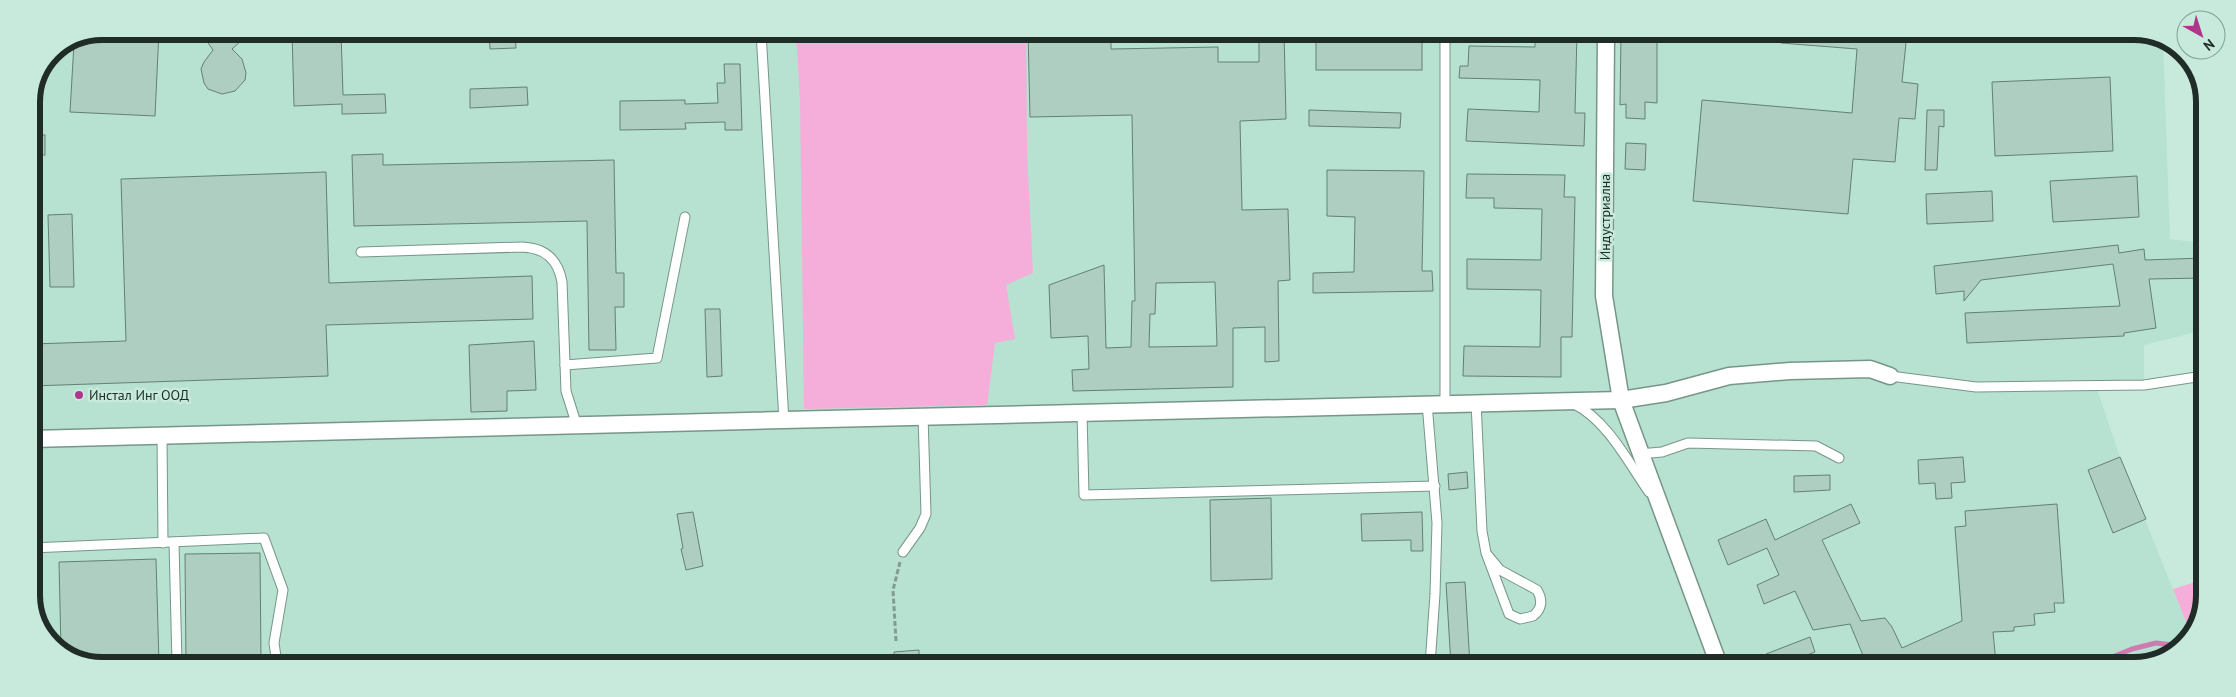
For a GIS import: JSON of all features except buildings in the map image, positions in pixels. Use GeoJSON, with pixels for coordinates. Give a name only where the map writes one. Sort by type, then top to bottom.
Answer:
{"type":"FeatureCollection","features":[{"type":"Feature","properties":{"kind":"street","name":"Индустриална"},"geometry":{"type":"LineString","coordinates":[[1606,40],[1604,296],[1621,400],[1639,454],[1715,657]]}},
{"type":"Feature","properties":{"kind":"street"},"geometry":{"type":"LineString","coordinates":[[40,439],[784,421],[923,415],[1621,400],[1666,393],[1729,376],[1781,371],[1870,369],[1890,376]]}},
{"type":"Feature","properties":{"kind":"lane"},"geometry":{"type":"LineString","coordinates":[[761,40],[784,421]]}},
{"type":"Feature","properties":{"kind":"lane"},"geometry":{"type":"LineString","coordinates":[[1445,40],[1445,403]]}},
{"type":"Feature","properties":{"kind":"lane"},"geometry":{"type":"LineString","coordinates":[[565,365],[657,358],[685,216]]}},
{"type":"Feature","properties":{"kind":"lane"},"geometry":{"type":"LineString","coordinates":[[360,252],[522,247],[534,247],[545,252],[554,260],[560,270],[566,391],[578,426]]}},
{"type":"Feature","properties":{"kind":"lane"},"geometry":{"type":"LineString","coordinates":[[1890,376],[1976,387],[2144,385],[2196,377]]}},
{"type":"Feature","properties":{"kind":"lane"},"geometry":{"type":"LineString","coordinates":[[1566,401],[1585,410],[1607,432],[1658,505]]}},
{"type":"Feature","properties":{"kind":"lane"},"geometry":{"type":"LineString","coordinates":[[1476,402],[1482,531],[1486,552],[1509,614],[1520,619],[1533,616],[1541,600],[1537,590],[1500,570],[1486,552]]}},
{"type":"Feature","properties":{"kind":"lane"},"geometry":{"type":"LineString","coordinates":[[1427,403],[1437,522],[1436,594],[1431,657]]}},
{"type":"Feature","properties":{"kind":"lane"},"geometry":{"type":"LineString","coordinates":[[1082,413],[1084,495],[1435,486]]}},
{"type":"Feature","properties":{"kind":"lane"},"geometry":{"type":"LineString","coordinates":[[903,552],[920,528],[926,514],[923,415]]}},
{"type":"Feature","properties":{"kind":"lane"},"geometry":{"type":"LineString","coordinates":[[162,436],[163,543]]}},
{"type":"Feature","properties":{"kind":"lane"},"geometry":{"type":"LineString","coordinates":[[1639,454],[1662,452],[1688,443],[1816,446],[1839,458]]}},
{"type":"Feature","properties":{"kind":"lane"},"geometry":{"type":"LineString","coordinates":[[40,548],[264,538],[283,590],[274,643],[276,657]]}},
{"type":"Feature","properties":{"kind":"lane"},"geometry":{"type":"LineString","coordinates":[[174,543],[177,657]]}},
{"type":"Feature","properties":{"kind":"path"},"geometry":{"type":"LineString","coordinates":[[896,641],[893,590],[903,552]]}},
{"type":"Feature","properties":{"kind":"shaded area"},"geometry":{"type":"Polygon","coordinates":[[[102,40],[2134,40],[2150,42],[2163,47],[2170,239],[2196,242],[2196,332],[2144,345],[2144,385],[2096,386],[2120,457],[2188,627],[2181,636],[2165,649],[2146,656],[102,657],[86,655],[67,647],[50,630],[41,607],[40,599],[41,90],[50,67],[67,50],[90,41],[102,40]]]}},
{"type":"Feature","properties":{"kind":"shaded area"},"geometry":{"type":"Polygon","coordinates":[[[796,40],[1026,40],[1027,152],[1033,273],[1006,285],[1015,339],[995,343],[987,405],[804,409],[800,101],[796,40]]]}},
{"type":"Feature","properties":{"kind":"shaded area"},"geometry":{"type":"Polygon","coordinates":[[[2196,582],[2194,611],[2188,627],[2173,589],[2196,582]]]}},
{"type":"Feature","properties":{"kind":"waterway"},"geometry":{"type":"LineString","coordinates":[[2112,657],[2132,649],[2156,643],[2171,645]]}},
{"type":"Feature","properties":{"kind":"place","name":"Инстал Инг ООД"},"geometry":{"type":"Point","coordinates":[79,395]}}]}
